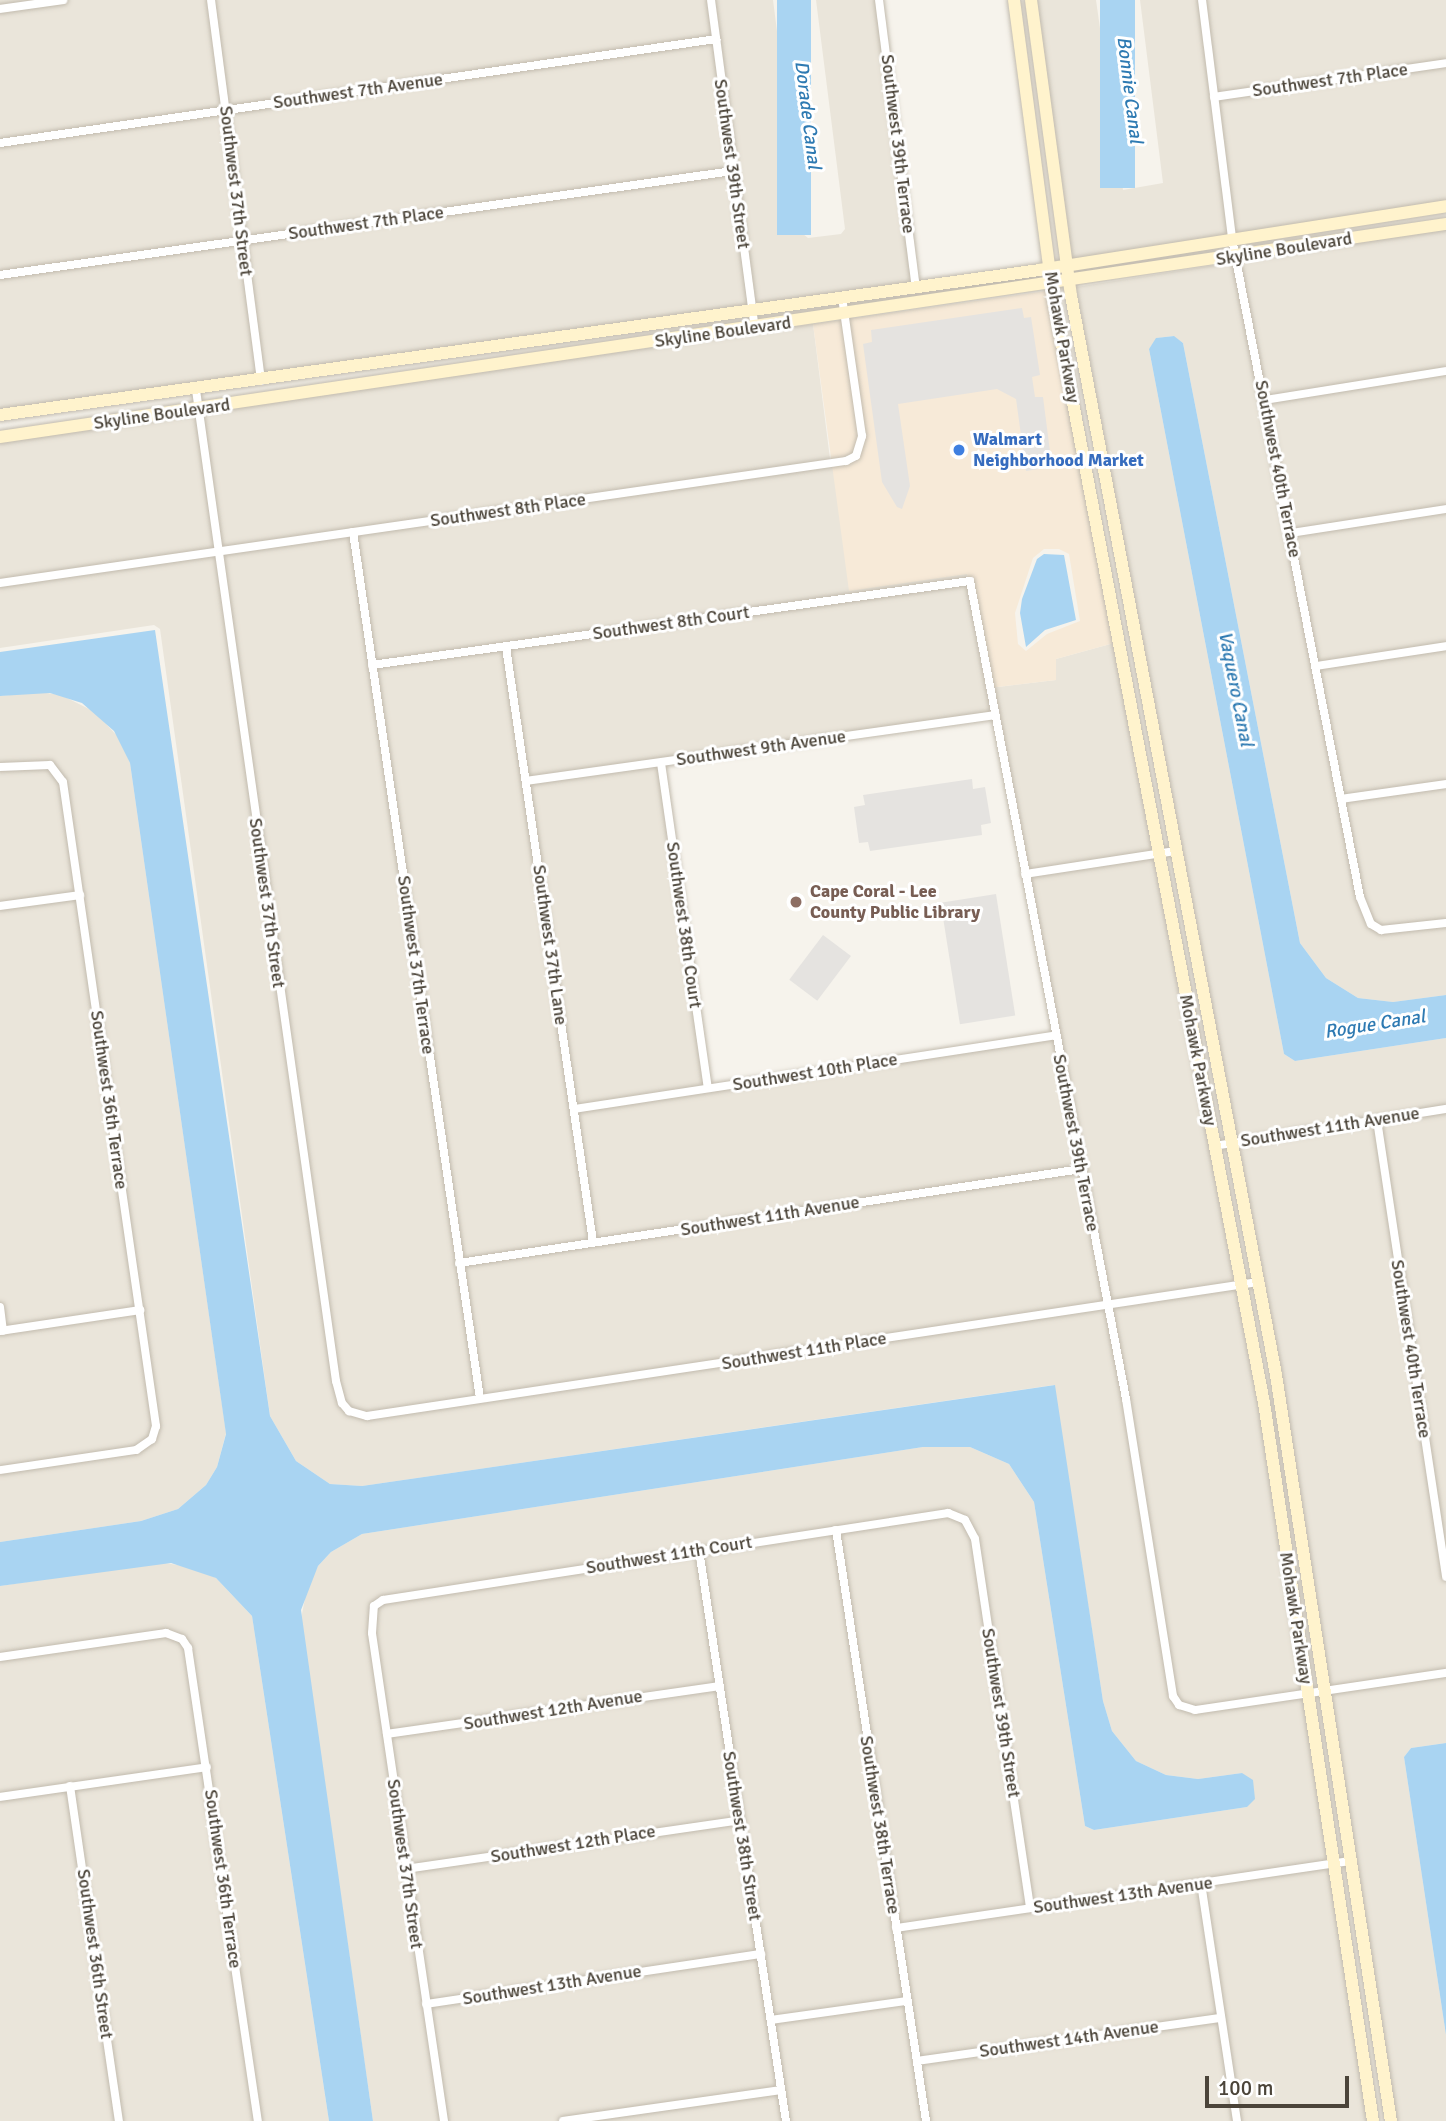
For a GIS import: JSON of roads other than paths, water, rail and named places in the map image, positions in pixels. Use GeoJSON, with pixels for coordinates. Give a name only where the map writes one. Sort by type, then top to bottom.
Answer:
{"type":"FeatureCollection","features":[{"type":"Feature","properties":{"kind":"street"},"geometry":{"type":"LineString","coordinates":[[0,9],[63,0]]}},
{"type":"Feature","properties":{"kind":"street","name":"Southwest 37th Street"},"geometry":{"type":"LineString","coordinates":[[211,0],[261,381]]}},
{"type":"Feature","properties":{"kind":"street","name":"Southwest 39th Street"},"geometry":{"type":"LineString","coordinates":[[711,0],[755,328]]}},
{"type":"Feature","properties":{"kind":"street","name":"Southwest 39th Terrace"},"geometry":{"type":"LineString","coordinates":[[879,0],[916,287]]}},
{"type":"Feature","properties":{"kind":"street","name":"Mohawk Parkway"},"geometry":{"type":"LineString","coordinates":[[1014,0],[1051,285],[1241,1284],[1308,1695],[1373,2121]]}},
{"type":"Feature","properties":{"kind":"street","name":"Mohawk Parkway"},"geometry":{"type":"LineString","coordinates":[[1031,0],[1069,282],[1258,1282],[1391,2121]]}},
{"type":"Feature","properties":{"kind":"street","name":"Southwest 40th Terrace"},"geometry":{"type":"LineString","coordinates":[[1202,0],[1232,239],[1360,897],[1371,924],[1381,930],[1446,923]]}},
{"type":"Feature","properties":{"kind":"street","name":"Southwest 7th Avenue"},"geometry":{"type":"LineString","coordinates":[[0,142],[716,39]]}},
{"type":"Feature","properties":{"kind":"street","name":"Southwest 7th Place"},"geometry":{"type":"LineString","coordinates":[[1214,97],[1446,63]]}},
{"type":"Feature","properties":{"kind":"street","name":"Southwest 7th Place"},"geometry":{"type":"LineString","coordinates":[[0,275],[733,171]]}},
{"type":"Feature","properties":{"kind":"street","name":"Skyline Boulevard"},"geometry":{"type":"LineString","coordinates":[[0,415],[261,381],[842,298],[1446,206]]}},
{"type":"Feature","properties":{"kind":"street","name":"Skyline Boulevard"},"geometry":{"type":"LineString","coordinates":[[0,437],[1051,285],[1446,224]]}},
{"type":"Feature","properties":{"kind":"street","name":"Southwest 8th Place"},"geometry":{"type":"LineString","coordinates":[[0,583],[846,461],[856,456],[862,436],[842,298]]}},
{"type":"Feature","properties":{"kind":"street"},"geometry":{"type":"LineString","coordinates":[[1265,400],[1446,371]]}},
{"type":"Feature","properties":{"kind":"street","name":"Southwest 37th Street"},"geometry":{"type":"LineString","coordinates":[[196,390],[216,552],[336,1381],[342,1403],[349,1412]]}},
{"type":"Feature","properties":{"kind":"street"},"geometry":{"type":"LineString","coordinates":[[1291,533],[1446,509]]}},
{"type":"Feature","properties":{"kind":"street","name":"Southwest 37th Terrace"},"geometry":{"type":"LineString","coordinates":[[353,532],[480,1398]]}},
{"type":"Feature","properties":{"kind":"street","name":"Southwest 39th Terrace"},"geometry":{"type":"LineString","coordinates":[[970,581],[1107,1304],[1173,1696],[1179,1705],[1195,1710],[1308,1695]]}},
{"type":"Feature","properties":{"kind":"street","name":"Southwest 8th Court"},"geometry":{"type":"LineString","coordinates":[[372,665],[970,581]]}},
{"type":"Feature","properties":{"kind":"street"},"geometry":{"type":"LineString","coordinates":[[1316,666],[1446,646]]}},
{"type":"Feature","properties":{"kind":"street","name":"Southwest 37th Lane"},"geometry":{"type":"LineString","coordinates":[[506,647],[593,1242]]}},
{"type":"Feature","properties":{"kind":"street","name":"Southwest 9th Avenue"},"geometry":{"type":"LineString","coordinates":[[526,781],[995,715]]}},
{"type":"Feature","properties":{"kind":"street","name":"Southwest 38th Court"},"geometry":{"type":"LineString","coordinates":[[662,763],[708,1088]]}},
{"type":"Feature","properties":{"kind":"street","name":"Southwest 36th Terrace"},"geometry":{"type":"LineString","coordinates":[[0,766],[50,765],[63,782],[156,1426],[152,1439],[136,1450],[0,1471]]}},
{"type":"Feature","properties":{"kind":"street"},"geometry":{"type":"LineString","coordinates":[[1341,799],[1446,784]]}},
{"type":"Feature","properties":{"kind":"street"},"geometry":{"type":"LineString","coordinates":[[1025,874],[1176,851]]}},
{"type":"Feature","properties":{"kind":"street"},"geometry":{"type":"LineString","coordinates":[[0,906],[80,895]]}},
{"type":"Feature","properties":{"kind":"street","name":"Southwest 10th Place"},"geometry":{"type":"LineString","coordinates":[[574,1109],[1056,1035]]}},
{"type":"Feature","properties":{"kind":"street","name":"Southwest 11th Avenue"},"geometry":{"type":"LineString","coordinates":[[1214,1146],[1446,1109]]}},
{"type":"Feature","properties":{"kind":"street","name":"Southwest 40th Terrace"},"geometry":{"type":"LineString","coordinates":[[1377,1120],[1446,1577]]}},
{"type":"Feature","properties":{"kind":"street","name":"Southwest 11th Avenue"},"geometry":{"type":"LineString","coordinates":[[459,1263],[1081,1169]]}},
{"type":"Feature","properties":{"kind":"street","name":"Southwest 11th Place"},"geometry":{"type":"LineString","coordinates":[[349,1412],[367,1416],[1258,1282]]}},
{"type":"Feature","properties":{"kind":"street"},"geometry":{"type":"LineString","coordinates":[[0,1307],[1,1331],[140,1310]]}},
{"type":"Feature","properties":{"kind":"street","name":"Southwest 11th Court"},"geometry":{"type":"LineString","coordinates":[[374,1606],[404,1594],[948,1513],[965,1520]]}},
{"type":"Feature","properties":{"kind":"street","name":"Southwest 39th Street"},"geometry":{"type":"LineString","coordinates":[[965,1520],[975,1539],[1030,1908]]}},
{"type":"Feature","properties":{"kind":"street","name":"Southwest 38th Terrace"},"geometry":{"type":"LineString","coordinates":[[836,1530],[926,2121]]}},
{"type":"Feature","properties":{"kind":"street","name":"Southwest 38th Street"},"geometry":{"type":"LineString","coordinates":[[699,1550],[786,2121]]}},
{"type":"Feature","properties":{"kind":"street","name":"Southwest 37th Street"},"geometry":{"type":"LineString","coordinates":[[374,1606],[371,1620],[444,2121]]}},
{"type":"Feature","properties":{"kind":"street","name":"Southwest 36th Terrace"},"geometry":{"type":"LineString","coordinates":[[0,1657],[155,1634],[182,1639],[192,1664],[258,2121]]}},
{"type":"Feature","properties":{"kind":"street"},"geometry":{"type":"LineString","coordinates":[[1308,1695],[1446,1673]]}},
{"type":"Feature","properties":{"kind":"street","name":"Southwest 12th Avenue"},"geometry":{"type":"LineString","coordinates":[[387,1734],[720,1686]]}},
{"type":"Feature","properties":{"kind":"street"},"geometry":{"type":"LineString","coordinates":[[0,1797],[207,1767]]}},
{"type":"Feature","properties":{"kind":"street","name":"Southwest 36th Street"},"geometry":{"type":"LineString","coordinates":[[70,1786],[119,2121]]}},
{"type":"Feature","properties":{"kind":"street","name":"Southwest 12th Place"},"geometry":{"type":"LineString","coordinates":[[406,1869],[740,1820]]}},
{"type":"Feature","properties":{"kind":"street","name":"Southwest 13th Avenue"},"geometry":{"type":"LineString","coordinates":[[896,1927],[1351,1861]]}},
{"type":"Feature","properties":{"kind":"street"},"geometry":{"type":"LineString","coordinates":[[1201,1883],[1237,2121]]}},
{"type":"Feature","properties":{"kind":"street","name":"Southwest 13th Avenue"},"geometry":{"type":"LineString","coordinates":[[426,2004],[761,1954]]}},
{"type":"Feature","properties":{"kind":"street"},"geometry":{"type":"LineString","coordinates":[[771,2020],[907,2001]]}},
{"type":"Feature","properties":{"kind":"street","name":"Southwest 14th Avenue"},"geometry":{"type":"LineString","coordinates":[[916,2060],[1221,2018]]}},
{"type":"Feature","properties":{"kind":"street"},"geometry":{"type":"LineString","coordinates":[[563,2121],[781,2090]]}},
{"type":"Feature","properties":{"kind":"water","name":"Dorade Canal"},"geometry":{"type":"Polygon","coordinates":[[[777,0],[811,0],[811,235],[777,235],[777,0]]]}},
{"type":"Feature","properties":{"kind":"water","name":"Bonnie Canal"},"geometry":{"type":"Polygon","coordinates":[[[1100,0],[1135,0],[1135,188],[1100,188],[1100,0]]]}},
{"type":"Feature","properties":{"kind":"water"},"geometry":{"type":"Polygon","coordinates":[[[1174,336],[1183,343],[1300,943],[1326,978],[1358,998],[1393,1002],[1446,995],[1446,1038],[1295,1061],[1284,1054],[1149,349],[1156,338],[1174,336]]]}},
{"type":"Feature","properties":{"kind":"water"},"geometry":{"type":"Polygon","coordinates":[[[1044,554],[1064,555],[1076,620],[1045,630],[1026,647],[1020,613],[1022,599],[1037,559],[1044,554]]]}},
{"type":"Feature","properties":{"kind":"water"},"geometry":{"type":"Polygon","coordinates":[[[155,630],[270,1416],[296,1461],[330,1484],[362,1486],[1055,1385],[1103,1701],[1112,1731],[1136,1761],[1166,1775],[1198,1779],[1242,1773],[1253,1780],[1255,1799],[1247,1807],[1094,1830],[1085,1826],[1034,1502],[1009,1464],[970,1447],[923,1447],[362,1534],[331,1552],[318,1566],[301,1610],[373,2121],[329,2121],[252,1616],[216,1578],[171,1563],[0,1586],[0,1542],[141,1521],[178,1509],[206,1485],[217,1467],[226,1434],[130,763],[114,731],[82,703],[50,693],[0,696],[0,652],[155,630]]]}},
{"type":"Feature","properties":{"kind":"water"},"geometry":{"type":"Polygon","coordinates":[[[1446,1743],[1446,2035],[1404,1757],[1411,1748],[1446,1743]]]}},
{"type":"Feature","properties":{"kind":"place","name":"Walmart Neighborhood Market"},"geometry":{"type":"Point","coordinates":[959,450]}},
{"type":"Feature","properties":{"kind":"place","name":"Cape Coral - Lee County Public Library"},"geometry":{"type":"Point","coordinates":[796,902]}},
{"type":"Feature","properties":{"kind":"water label","name":"Vaquero Canal"},"geometry":{"type":"Point","coordinates":[1235,689]}},
{"type":"Feature","properties":{"kind":"water label","name":"Rogue Canal"},"geometry":{"type":"Point","coordinates":[1375,1025]}}]}
